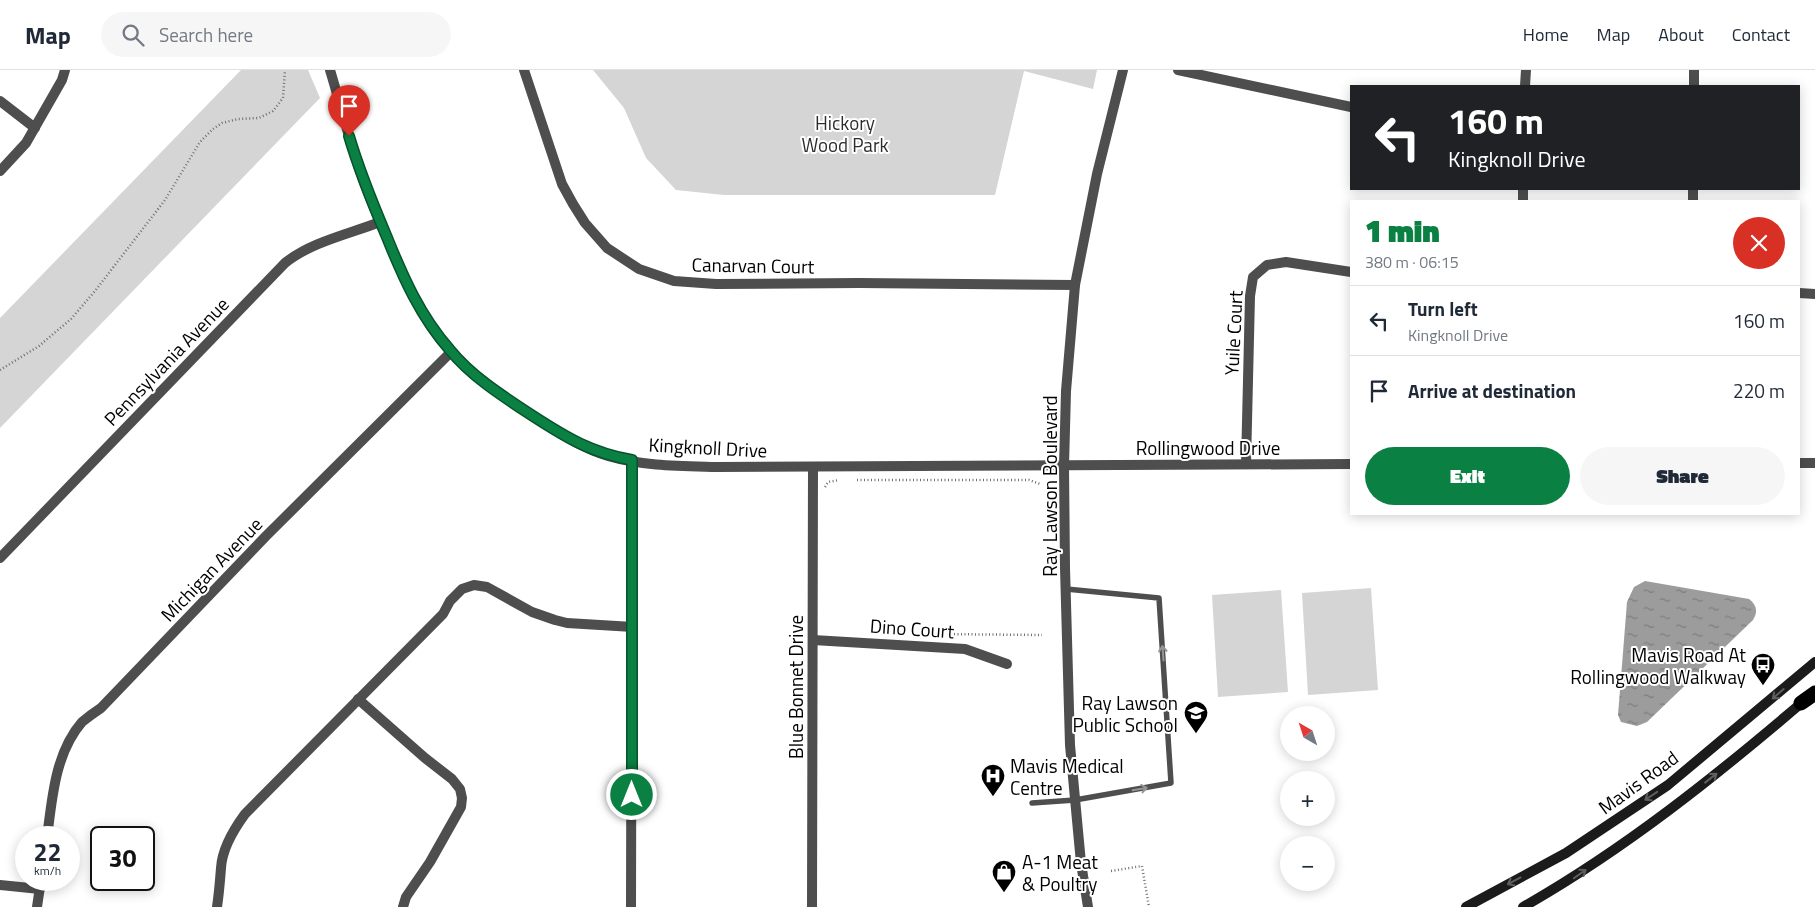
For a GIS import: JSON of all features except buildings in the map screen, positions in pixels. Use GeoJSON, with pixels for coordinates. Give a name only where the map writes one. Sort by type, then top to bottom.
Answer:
{"type":"FeatureCollection","features":[{"type":"Feature","properties":{"kind":"highway"},"geometry":{"type":"LineString","coordinates":[[1801,703],[1815,692]]}},
{"type":"Feature","properties":{"kind":"main road","name":"Mavis Road"},"geometry":{"type":"LineString","coordinates":[[1466,907],[1566,853],[1668,785],[1815,662]]}},
{"type":"Feature","properties":{"kind":"main road"},"geometry":{"type":"LineString","coordinates":[[1523,907],[1571,880],[1666,813],[1737,758],[1801,703]]}},
{"type":"Feature","properties":{"kind":"street"},"geometry":{"type":"LineString","coordinates":[[0,171],[26,143],[62,80],[65,70]]}},
{"type":"Feature","properties":{"kind":"street","name":"Kingknoll Drive"},"geometry":{"type":"LineString","coordinates":[[330,70],[359,168],[380,222],[417,306],[451,352],[478,377],[516,405],[558,432],[608,456],[676,465],[716,467],[1064,466]]}},
{"type":"Feature","properties":{"kind":"street","name":"Canarvan Court"},"geometry":{"type":"LineString","coordinates":[[524,70],[562,184],[572,204],[585,223],[607,248],[639,269],[674,281],[716,284],[859,282],[1075,285]]}},
{"type":"Feature","properties":{"kind":"street","name":"Ray Lawson Boulevard"},"geometry":{"type":"LineString","coordinates":[[1088,907],[1081,863],[1070,745],[1064,466],[1066,391],[1075,285],[1097,174],[1123,70]]}},
{"type":"Feature","properties":{"kind":"street"},"geometry":{"type":"LineString","coordinates":[[1178,70],[1350,107]]}},
{"type":"Feature","properties":{"kind":"street"},"geometry":{"type":"LineString","coordinates":[[1525,85],[1526,70]]}},
{"type":"Feature","properties":{"kind":"street"},"geometry":{"type":"LineString","coordinates":[[1694,70],[1694,85]]}},
{"type":"Feature","properties":{"kind":"street"},"geometry":{"type":"LineString","coordinates":[[0,101],[35,128]]}},
{"type":"Feature","properties":{"kind":"street","name":"Pennsylvania Avenue"},"geometry":{"type":"LineString","coordinates":[[0,558],[285,263],[311,247],[380,222]]}},
{"type":"Feature","properties":{"kind":"street","name":"Yuile Court"},"geometry":{"type":"LineString","coordinates":[[1246,464],[1250,296],[1253,277],[1267,265],[1286,262],[1350,272]]}},
{"type":"Feature","properties":{"kind":"street"},"geometry":{"type":"LineString","coordinates":[[1800,293],[1815,294]]}},
{"type":"Feature","properties":{"kind":"street","name":"Michigan Avenue"},"geometry":{"type":"LineString","coordinates":[[49,826],[58,770],[65,749],[83,722],[101,708],[273,529],[451,352]]}},
{"type":"Feature","properties":{"kind":"street"},"geometry":{"type":"LineString","coordinates":[[631,907],[632,460]]}},
{"type":"Feature","properties":{"kind":"street"},"geometry":{"type":"LineString","coordinates":[[1800,463],[1815,463]]}},
{"type":"Feature","properties":{"kind":"street","name":"Rollingwood Drive"},"geometry":{"type":"LineString","coordinates":[[1064,466],[1350,464]]}},
{"type":"Feature","properties":{"kind":"street","name":"Blue Bonnet Drive"},"geometry":{"type":"LineString","coordinates":[[812,907],[813,467]]}},
{"type":"Feature","properties":{"kind":"street"},"geometry":{"type":"LineString","coordinates":[[217,907],[221,867],[236,826],[245,814],[443,614],[450,601],[462,589],[474,584],[487,587],[532,612],[568,624],[633,627]]}},
{"type":"Feature","properties":{"kind":"street","name":"Dino Court"},"geometry":{"type":"LineString","coordinates":[[813,640],[965,649],[1007,664]]}},
{"type":"Feature","properties":{"kind":"street"},"geometry":{"type":"LineString","coordinates":[[358,699],[452,779],[460,789],[462,798],[461,807],[430,862],[406,896],[403,907]]}},
{"type":"Feature","properties":{"kind":"street"},"geometry":{"type":"LineString","coordinates":[[0,885],[15,885]]}},
{"type":"Feature","properties":{"kind":"street"},"geometry":{"type":"LineString","coordinates":[[38,907],[39,891]]}},
{"type":"Feature","properties":{"kind":"lane"},"geometry":{"type":"LineString","coordinates":[[1032,804],[1075,800],[1171,784],[1159,598],[1066,589]]}},
{"type":"Feature","properties":{"kind":"path"},"geometry":{"type":"LineString","coordinates":[[0,370],[39,346],[77,312],[95,292],[165,200],[200,142],[213,129],[222,122],[260,118],[272,110],[283,98],[285,70]]}},
{"type":"Feature","properties":{"kind":"path"},"geometry":{"type":"LineString","coordinates":[[824,489],[828,482],[846,480]]}},
{"type":"Feature","properties":{"kind":"path"},"geometry":{"type":"LineString","coordinates":[[855,480],[1029,480],[1040,484]]}},
{"type":"Feature","properties":{"kind":"path"},"geometry":{"type":"LineString","coordinates":[[927,634],[1042,634]]}},
{"type":"Feature","properties":{"kind":"path"},"geometry":{"type":"LineString","coordinates":[[1112,871],[1142,866],[1149,907]]}},
{"type":"Feature","properties":{"kind":"green space"},"geometry":{"type":"Polygon","coordinates":[[[241,70],[308,70],[320,98],[0,428],[0,318],[241,70]]]}},
{"type":"Feature","properties":{"kind":"green space","name":"Hickory Wood Park"},"geometry":{"type":"Polygon","coordinates":[[[593,70],[1097,70],[1093,89],[1024,71],[995,195],[724,195],[676,190],[646,158],[624,108],[593,70]]]}},
{"type":"Feature","properties":{"kind":"green space"},"geometry":{"type":"Polygon","coordinates":[[[1371,588],[1378,690],[1308,695],[1302,593],[1371,588]]]}},
{"type":"Feature","properties":{"kind":"green space"},"geometry":{"type":"Polygon","coordinates":[[[1281,590],[1288,692],[1218,697],[1212,595],[1281,590]]]}},
{"type":"Feature","properties":{"kind":"water"},"geometry":{"type":"Polygon","coordinates":[[[1645,581],[1749,599],[1755,606],[1756,614],[1753,620],[1647,722],[1637,726],[1621,722],[1618,715],[1627,602],[1634,587],[1645,581]]]}},
{"type":"Feature","properties":{"kind":"place","name":"Mavis Road At Rollingwood Walkway"},"geometry":{"type":"Point","coordinates":[1763,686]}},
{"type":"Feature","properties":{"kind":"place","name":"Ray Lawson Public School"},"geometry":{"type":"Point","coordinates":[1196,734]}},
{"type":"Feature","properties":{"kind":"place","name":"Mavis Medical Centre"},"geometry":{"type":"Point","coordinates":[993,797]}},
{"type":"Feature","properties":{"kind":"place","name":"A-1 Meat & Poultry"},"geometry":{"type":"Point","coordinates":[1004,893]}},
{"type":"Feature","properties":{"kind":"route"},"geometry":{"type":"LineString","coordinates":[[349,136],[380,222],[417,306],[451,352],[478,377],[516,405],[558,432],[608,456],[632,460],[632,795]]}}]}
